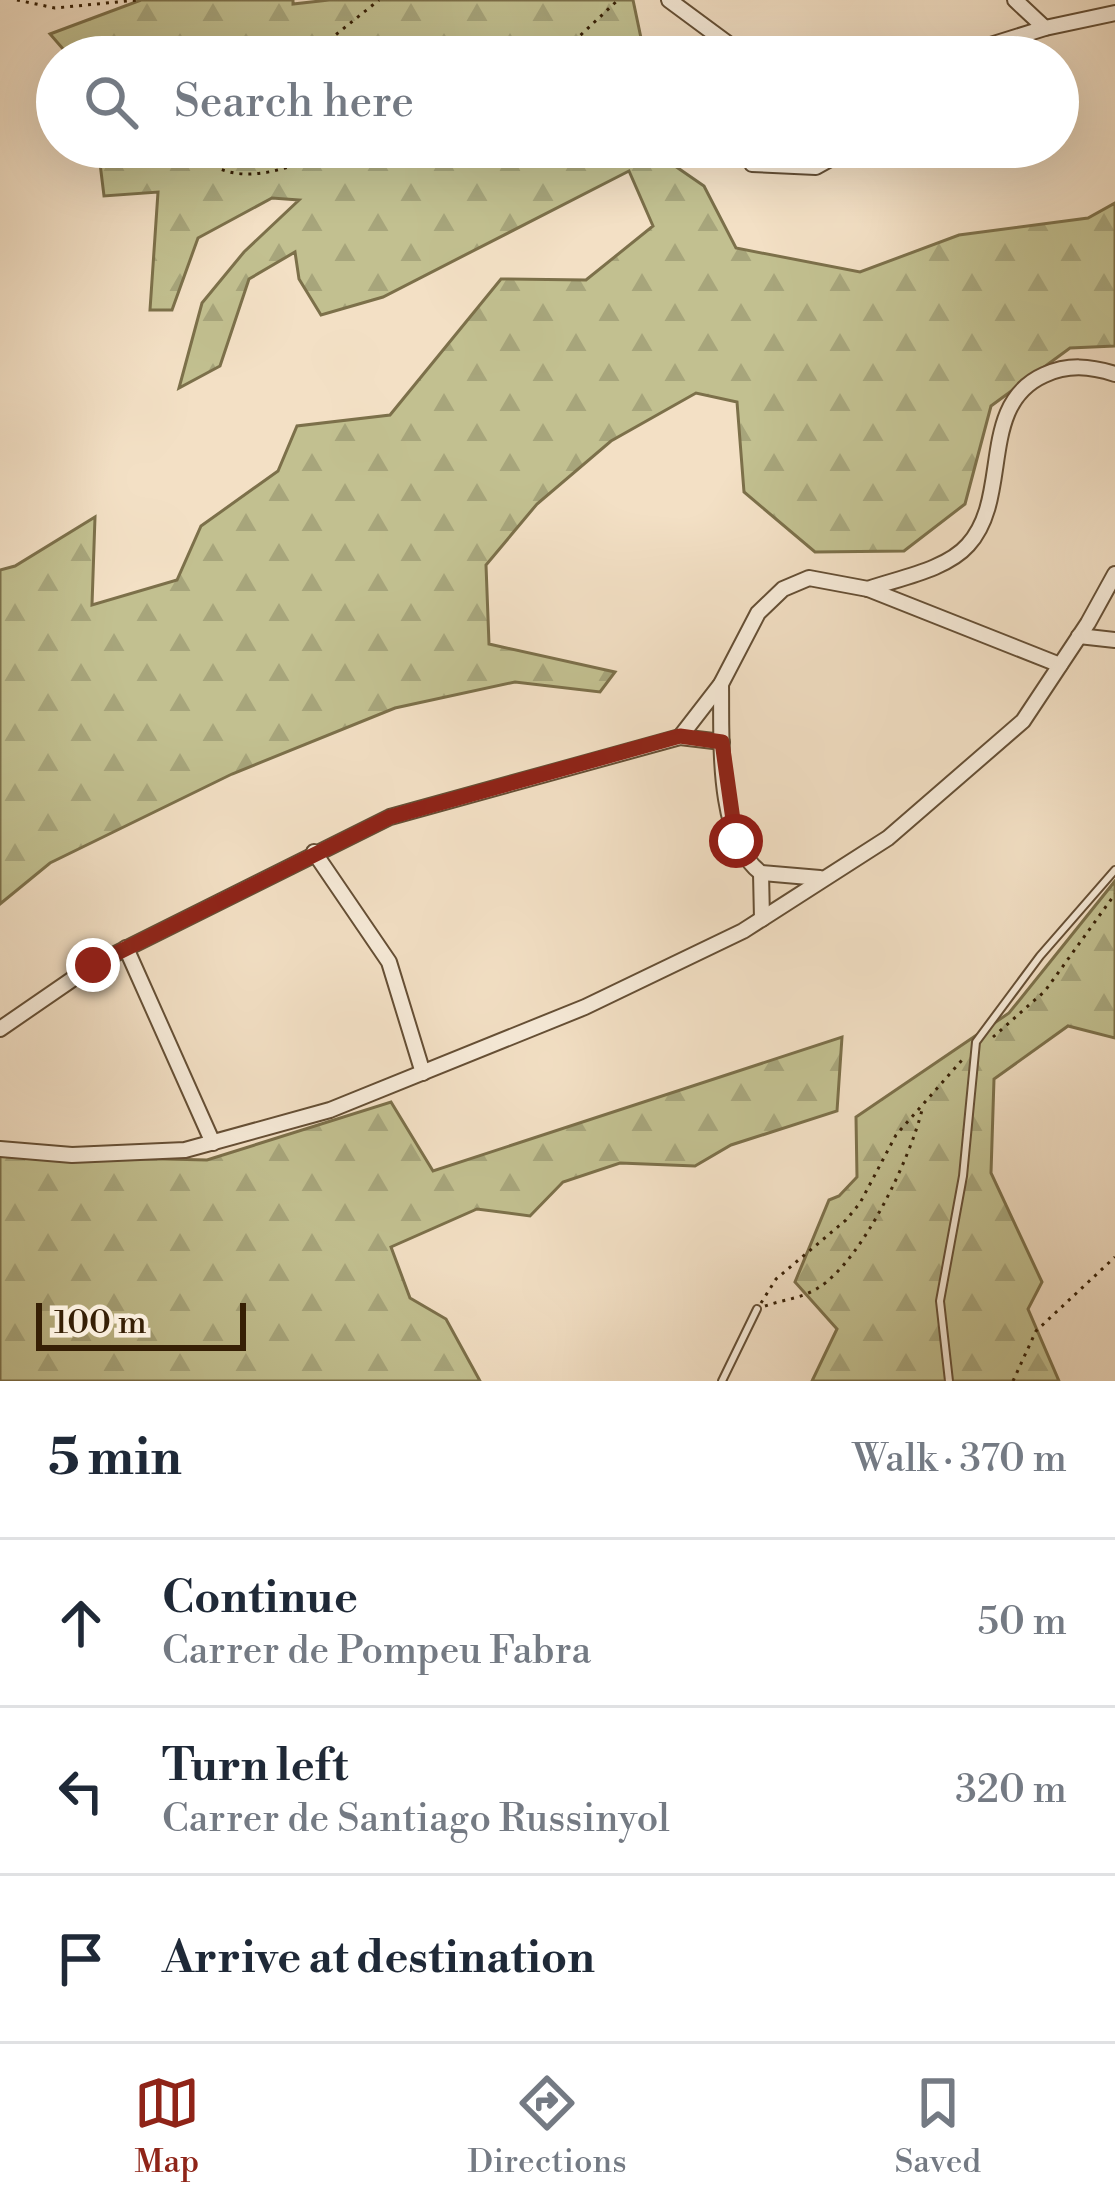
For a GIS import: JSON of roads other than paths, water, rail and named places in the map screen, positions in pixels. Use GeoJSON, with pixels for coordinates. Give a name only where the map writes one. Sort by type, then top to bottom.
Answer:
{"type":"FeatureCollection","features":[{"type":"Feature","properties":{"kind":"street"},"geometry":{"type":"LineString","coordinates":[[669,0],[718,36]]}},
{"type":"Feature","properties":{"kind":"street"},"geometry":{"type":"LineString","coordinates":[[1015,0],[1045,28]]}},
{"type":"Feature","properties":{"kind":"street"},"geometry":{"type":"LineString","coordinates":[[1019,36],[1115,13]]}},
{"type":"Feature","properties":{"kind":"street"},"geometry":{"type":"LineString","coordinates":[[868,590],[951,559],[980,530],[989,507],[1004,420],[1020,391],[1066,367],[1115,374]]}},
{"type":"Feature","properties":{"kind":"street"},"geometry":{"type":"LineString","coordinates":[[0,1149],[72,1155],[185,1150],[330,1110],[585,1007],[762,919],[888,838],[1023,721],[1115,574]]}},
{"type":"Feature","properties":{"kind":"street"},"geometry":{"type":"LineString","coordinates":[[680,736],[721,684],[747,630],[783,589],[822,578],[868,590],[1060,665]]}},
{"type":"Feature","properties":{"kind":"street"},"geometry":{"type":"LineString","coordinates":[[1079,636],[1115,640]]}},
{"type":"Feature","properties":{"kind":"street"},"geometry":{"type":"LineString","coordinates":[[721,684],[722,742],[733,833],[744,856],[761,873],[823,878]]}},
{"type":"Feature","properties":{"kind":"street"},"geometry":{"type":"LineString","coordinates":[[0,1029],[93,965],[390,817],[680,736],[722,742]]}},
{"type":"Feature","properties":{"kind":"street"},"geometry":{"type":"LineString","coordinates":[[314,852],[389,962],[423,1072]]}},
{"type":"Feature","properties":{"kind":"street"},"geometry":{"type":"LineString","coordinates":[[761,873],[762,919]]}},
{"type":"Feature","properties":{"kind":"street"},"geometry":{"type":"LineString","coordinates":[[126,948],[213,1143]]}},
{"type":"Feature","properties":{"kind":"lane"},"geometry":{"type":"LineString","coordinates":[[949,1381],[940,1301],[962,1176],[976,1042],[1040,956],[1115,870]]}},
{"type":"Feature","properties":{"kind":"lane"},"geometry":{"type":"LineString","coordinates":[[722,1381],[757,1309]]}}]}
